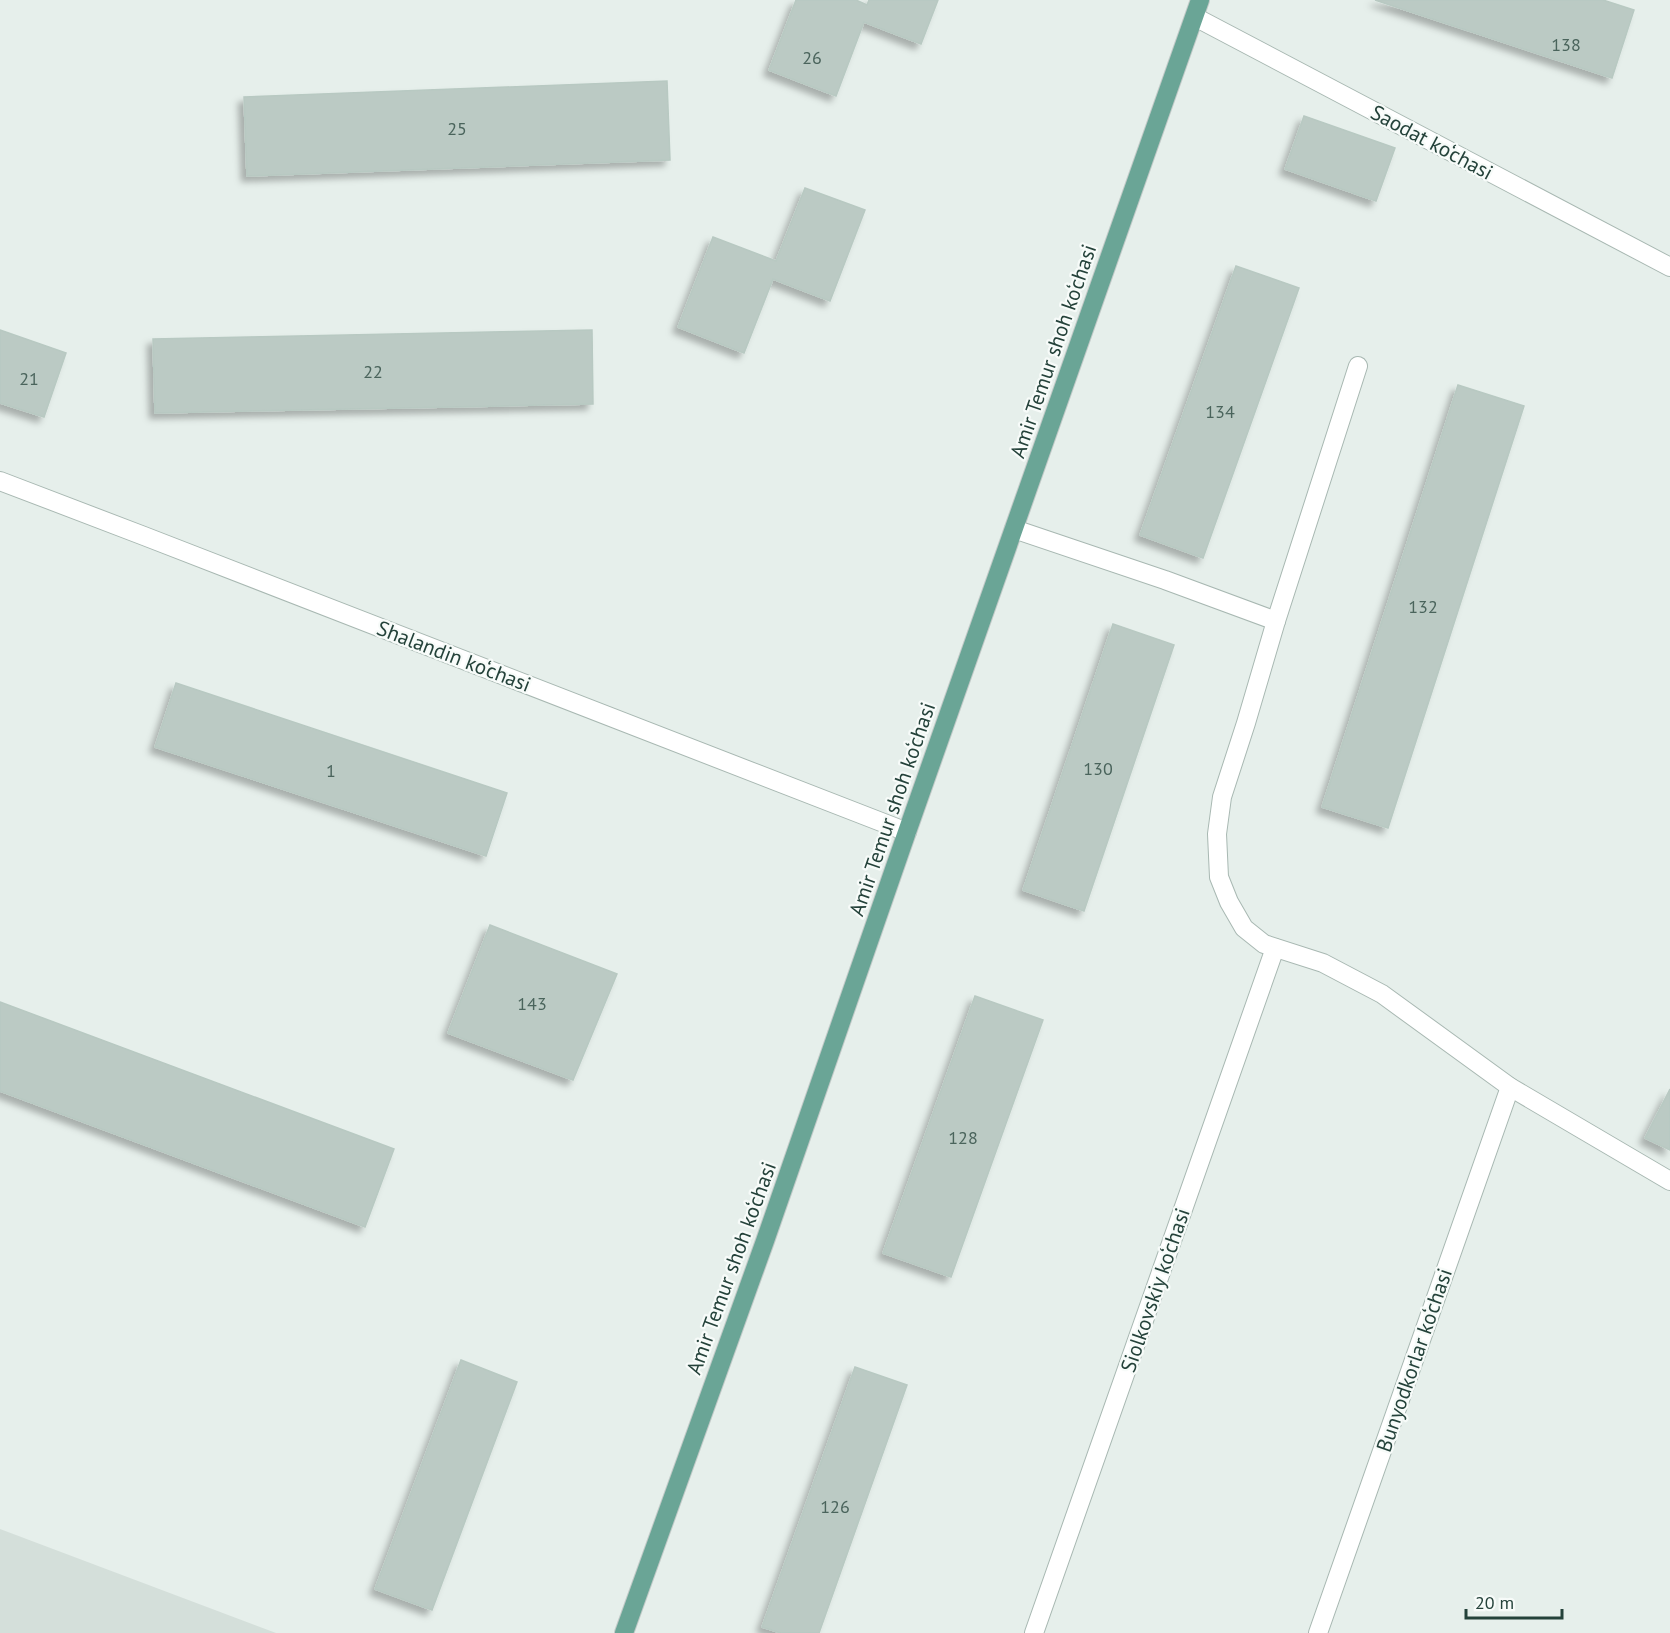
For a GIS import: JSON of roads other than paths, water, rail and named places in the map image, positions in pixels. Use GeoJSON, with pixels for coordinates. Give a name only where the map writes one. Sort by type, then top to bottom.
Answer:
{"type":"FeatureCollection","features":[{"type":"Feature","properties":{"kind":"main road","name":"Amir Temur shoh ko‘chasi"},"geometry":{"type":"LineString","coordinates":[[624,1633],[765,1241],[1198,8]]}},
{"type":"Feature","properties":{"kind":"street","name":"Saodat ko‘chasi"},"geometry":{"type":"LineString","coordinates":[[1198,8],[1670,267]]}},
{"type":"Feature","properties":{"kind":"street"},"geometry":{"type":"LineString","coordinates":[[1358,366],[1222,797],[1217,834],[1219,877],[1229,902],[1244,928],[1264,944],[1323,963],[1382,994],[1510,1087],[1670,1181]]}},
{"type":"Feature","properties":{"kind":"street","name":"Shalandin ko‘chasi"},"geometry":{"type":"LineString","coordinates":[[0,481],[907,832]]}},
{"type":"Feature","properties":{"kind":"street"},"geometry":{"type":"LineString","coordinates":[[1014,529],[1165,580],[1276,621]]}},
{"type":"Feature","properties":{"kind":"street","name":"Siolkovskiy ko‘chasi"},"geometry":{"type":"LineString","coordinates":[[1034,1633],[1275,948]]}},
{"type":"Feature","properties":{"kind":"street","name":"Bunyodkorlar ko‘chasi"},"geometry":{"type":"LineString","coordinates":[[1318,1633],[1510,1087]]}}]}
